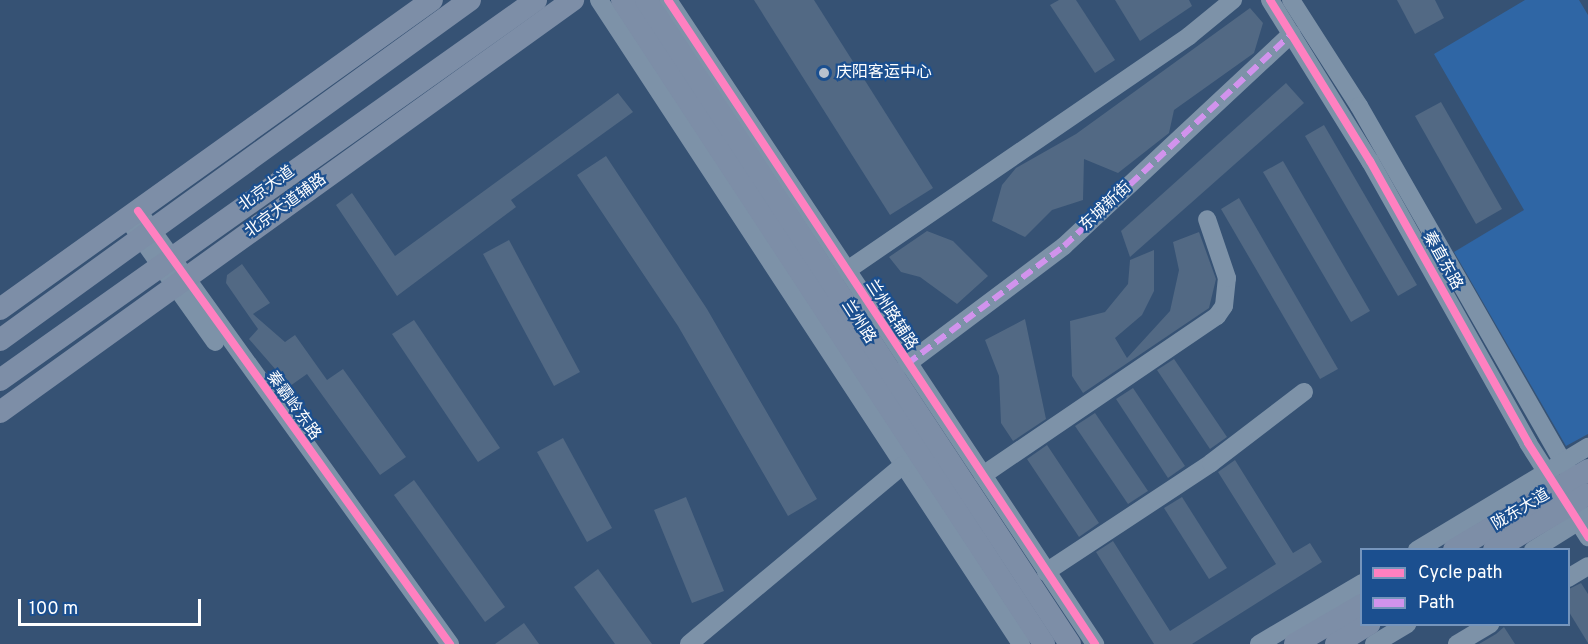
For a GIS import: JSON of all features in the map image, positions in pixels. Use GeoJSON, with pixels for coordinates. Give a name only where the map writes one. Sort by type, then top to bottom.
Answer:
{"type":"FeatureCollection","features":[{"type":"Feature","properties":{"kind":"main road"},"geometry":{"type":"LineString","coordinates":[[0,309],[432,0]]}},
{"type":"Feature","properties":{"kind":"main road","name":"北京大道"},"geometry":{"type":"LineString","coordinates":[[0,340],[470,0]]}},
{"type":"Feature","properties":{"kind":"main road","name":"北京大道"},"geometry":{"type":"LineString","coordinates":[[0,380],[536,0]]}},
{"type":"Feature","properties":{"kind":"main road","name":"北京大道辅路"},"geometry":{"type":"LineString","coordinates":[[0,412],[573,0]]}},
{"type":"Feature","properties":{"kind":"main road","name":"兰州路"},"geometry":{"type":"LineString","coordinates":[[622,0],[1044,644]]}},
{"type":"Feature","properties":{"kind":"main road","name":"兰州路"},"geometry":{"type":"LineString","coordinates":[[646,0],[1070,644]]}},
{"type":"Feature","properties":{"kind":"main road","name":"陇东大道"},"geometry":{"type":"LineString","coordinates":[[1456,548],[1576,495]]}},
{"type":"Feature","properties":{"kind":"main road","name":"陇东大道"},"geometry":{"type":"LineString","coordinates":[[1496,548],[1576,495]]}},
{"type":"Feature","properties":{"kind":"main road"},"geometry":{"type":"LineString","coordinates":[[1295,644],[1360,606]]}},
{"type":"Feature","properties":{"kind":"main road"},"geometry":{"type":"LineString","coordinates":[[1336,644],[1366,626]]}},
{"type":"Feature","properties":{"kind":"street"},"geometry":{"type":"LineString","coordinates":[[599,0],[1021,644]]}},
{"type":"Feature","properties":{"kind":"street","name":"兰州路辅路"},"geometry":{"type":"LineString","coordinates":[[668,0],[907,364],[1095,644]]}},
{"type":"Feature","properties":{"kind":"street"},"geometry":{"type":"LineString","coordinates":[[846,271],[1189,36],[1233,0]]}},
{"type":"Feature","properties":{"kind":"street","name":"秦直东路"},"geometry":{"type":"LineString","coordinates":[[1270,0],[1576,495]]}},
{"type":"Feature","properties":{"kind":"street","name":"秦直东路"},"geometry":{"type":"LineString","coordinates":[[1291,0],[1359,105],[1576,495]]}},
{"type":"Feature","properties":{"kind":"street","name":"东城新街"},"geometry":{"type":"LineString","coordinates":[[907,364],[1064,246],[1291,34]]}},
{"type":"Feature","properties":{"kind":"street","name":"秦霸岭东路"},"geometry":{"type":"LineString","coordinates":[[133,215],[434,644]]}},
{"type":"Feature","properties":{"kind":"street"},"geometry":{"type":"LineString","coordinates":[[983,475],[1217,316],[1224,306],[1227,279],[1207,219]]}},
{"type":"Feature","properties":{"kind":"street","name":"秦霸岭东路"},"geometry":{"type":"LineString","coordinates":[[180,282],[450,644]]}},
{"type":"Feature","properties":{"kind":"street"},"geometry":{"type":"LineString","coordinates":[[1046,572],[1211,463],[1304,392]]}},
{"type":"Feature","properties":{"kind":"street"},"geometry":{"type":"LineString","coordinates":[[1534,548],[1576,495],[1588,447]]}},
{"type":"Feature","properties":{"kind":"street"},"geometry":{"type":"LineString","coordinates":[[689,644],[903,465]]}},
{"type":"Feature","properties":{"kind":"street"},"geometry":{"type":"LineString","coordinates":[[1420,548],[1576,495]]}},
{"type":"Feature","properties":{"kind":"street"},"geometry":{"type":"LineString","coordinates":[[1570,577],[1588,566]]}},
{"type":"Feature","properties":{"kind":"street"},"geometry":{"type":"LineString","coordinates":[[1259,644],[1360,584]]}},
{"type":"Feature","properties":{"kind":"street"},"geometry":{"type":"LineString","coordinates":[[1374,644],[1404,626]]}},
{"type":"Feature","properties":{"kind":"street"},"geometry":{"type":"LineString","coordinates":[[1462,643],[1487,626]]}},
{"type":"Feature","properties":{"kind":"shaded area"},"geometry":{"type":"Polygon","coordinates":[[[1525,0],[1579,0],[1588,15],[1588,434],[1566,446],[1454,252],[1524,210],[1434,54],[1525,0]]]}},
{"type":"Feature","properties":{"kind":"building"},"geometry":{"type":"Polygon","coordinates":[[[754,0],[814,0],[933,188],[890,215],[754,0]]]}},
{"type":"Feature","properties":{"kind":"building"},"geometry":{"type":"Polygon","coordinates":[[[1059,0],[1076,0],[1115,60],[1095,73],[1050,5],[1059,0]]]}},
{"type":"Feature","properties":{"kind":"building"},"geometry":{"type":"Polygon","coordinates":[[[1115,0],[1189,0],[1192,6],[1140,41],[1115,0]]]}},
{"type":"Feature","properties":{"kind":"building"},"geometry":{"type":"Polygon","coordinates":[[[1397,0],[1435,0],[1444,18],[1415,34],[1397,0]]]}},
{"type":"Feature","properties":{"kind":"building"},"geometry":{"type":"Polygon","coordinates":[[[1250,8],[1263,23],[1254,53],[1174,110],[1169,133],[1118,173],[1084,159],[1083,200],[1052,210],[1025,237],[992,221],[1002,185],[1016,168],[1076,134],[1250,8]]]}},
{"type":"Feature","properties":{"kind":"building"},"geometry":{"type":"Polygon","coordinates":[[[1286,83],[1304,103],[1130,257],[1121,231],[1286,83]]]}},
{"type":"Feature","properties":{"kind":"building"},"geometry":{"type":"Polygon","coordinates":[[[618,93],[633,112],[511,200],[516,207],[397,296],[336,205],[352,193],[395,256],[618,93]]]}},
{"type":"Feature","properties":{"kind":"building"},"geometry":{"type":"Polygon","coordinates":[[[1441,102],[1502,209],[1476,224],[1415,116],[1441,102]]]}},
{"type":"Feature","properties":{"kind":"building"},"geometry":{"type":"Polygon","coordinates":[[[1324,125],[1417,285],[1398,296],[1305,136],[1324,125]]]}},
{"type":"Feature","properties":{"kind":"building"},"geometry":{"type":"Polygon","coordinates":[[[606,156],[707,309],[817,499],[788,516],[678,326],[577,175],[606,156]]]}},
{"type":"Feature","properties":{"kind":"building"},"geometry":{"type":"Polygon","coordinates":[[[1283,161],[1370,311],[1351,322],[1263,172],[1283,161]]]}},
{"type":"Feature","properties":{"kind":"building"},"geometry":{"type":"Polygon","coordinates":[[[1239,198],[1338,369],[1320,379],[1221,209],[1239,198]]]}},
{"type":"Feature","properties":{"kind":"building"},"geometry":{"type":"Polygon","coordinates":[[[927,231],[953,241],[988,276],[957,304],[920,277],[901,272],[889,257],[927,231]]]}},
{"type":"Feature","properties":{"kind":"building"},"geometry":{"type":"Polygon","coordinates":[[[1199,232],[1216,279],[1209,308],[1083,393],[1072,376],[1070,321],[1105,312],[1128,284],[1130,260],[1154,250],[1154,291],[1142,315],[1115,338],[1127,358],[1170,311],[1179,270],[1173,242],[1199,232]]]}},
{"type":"Feature","properties":{"kind":"building"},"geometry":{"type":"Polygon","coordinates":[[[509,240],[580,372],[554,386],[483,254],[509,240]]]}},
{"type":"Feature","properties":{"kind":"building"},"geometry":{"type":"Polygon","coordinates":[[[242,264],[270,303],[253,314],[285,342],[295,335],[327,380],[343,369],[406,457],[380,475],[307,374],[290,386],[249,339],[258,329],[226,283],[227,275],[242,264]]]}},
{"type":"Feature","properties":{"kind":"building"},"geometry":{"type":"Polygon","coordinates":[[[1025,319],[1046,419],[1013,441],[1001,423],[999,376],[985,340],[1025,319]]]}},
{"type":"Feature","properties":{"kind":"building"},"geometry":{"type":"Polygon","coordinates":[[[414,320],[500,448],[478,462],[392,334],[414,320]]]}},
{"type":"Feature","properties":{"kind":"building"},"geometry":{"type":"Polygon","coordinates":[[[1174,359],[1227,437],[1210,449],[1157,370],[1174,359]]]}},
{"type":"Feature","properties":{"kind":"building"},"geometry":{"type":"Polygon","coordinates":[[[1133,388],[1185,466],[1168,478],[1116,399],[1133,388]]]}},
{"type":"Feature","properties":{"kind":"building"},"geometry":{"type":"Polygon","coordinates":[[[1095,413],[1148,491],[1128,504],[1075,426],[1095,413]]]}},
{"type":"Feature","properties":{"kind":"building"},"geometry":{"type":"Polygon","coordinates":[[[563,438],[612,528],[587,542],[537,452],[563,438]]]}},
{"type":"Feature","properties":{"kind":"building"},"geometry":{"type":"Polygon","coordinates":[[[1047,445],[1099,523],[1079,537],[1027,459],[1047,445]]]}},
{"type":"Feature","properties":{"kind":"building"},"geometry":{"type":"Polygon","coordinates":[[[1235,460],[1293,553],[1310,543],[1322,562],[1192,644],[1154,644],[1096,552],[1113,541],[1170,631],[1276,564],[1218,472],[1235,460]]]}},
{"type":"Feature","properties":{"kind":"building"},"geometry":{"type":"Polygon","coordinates":[[[414,480],[505,607],[485,622],[394,495],[414,480]]]}},
{"type":"Feature","properties":{"kind":"building"},"geometry":{"type":"Polygon","coordinates":[[[686,497],[724,591],[692,603],[654,510],[686,497]]]}},
{"type":"Feature","properties":{"kind":"building"},"geometry":{"type":"Polygon","coordinates":[[[1182,497],[1227,568],[1209,579],[1164,508],[1182,497]]]}},
{"type":"Feature","properties":{"kind":"building"},"geometry":{"type":"Polygon","coordinates":[[[598,569],[652,644],[615,644],[574,587],[598,569]]]}},
{"type":"Feature","properties":{"kind":"building"},"geometry":{"type":"Polygon","coordinates":[[[1581,583],[1588,594],[1588,643],[1570,614],[1570,588],[1581,583]]]}},
{"type":"Feature","properties":{"kind":"building"},"geometry":{"type":"Polygon","coordinates":[[[524,623],[539,644],[495,644],[524,623]]]}},
{"type":"Feature","properties":{"kind":"building"},"geometry":{"type":"Polygon","coordinates":[[[1504,627],[1515,644],[1479,644],[1496,634],[1504,627]]]}},
{"type":"Feature","properties":{"kind":"marked path"},"geometry":{"type":"LineString","coordinates":[[907,364],[1064,246],[1291,34]]}},
{"type":"Feature","properties":{"kind":"cycle path"},"geometry":{"type":"LineString","coordinates":[[668,0],[1095,644]]}},
{"type":"Feature","properties":{"kind":"cycle path"},"geometry":{"type":"LineString","coordinates":[[1270,0],[1370,161],[1528,443],[1588,537]]}},
{"type":"Feature","properties":{"kind":"cycle path"},"geometry":{"type":"LineString","coordinates":[[138,211],[450,644]]}},
{"type":"Feature","properties":{"kind":"place","name":"庆阳客运中心"},"geometry":{"type":"Point","coordinates":[824,73]}}]}
